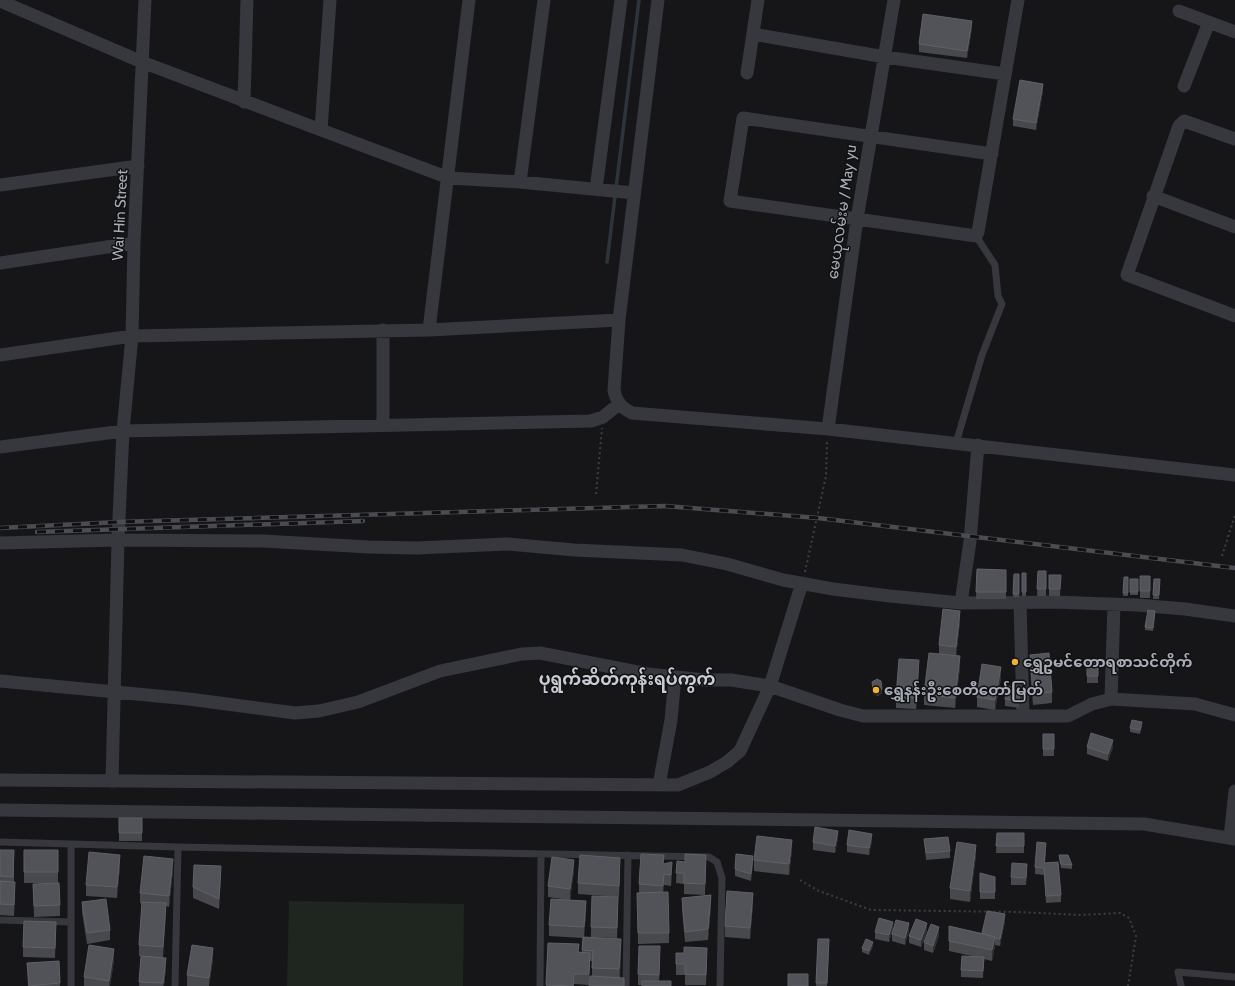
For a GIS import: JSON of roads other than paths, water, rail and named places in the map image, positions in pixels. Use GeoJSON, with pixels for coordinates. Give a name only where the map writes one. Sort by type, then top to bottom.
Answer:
{"type":"FeatureCollection","features":[{"type":"Feature","properties":{"kind":"street","name":"Wai Hin Street"},"geometry":{"type":"LineString","coordinates":[[112,782],[118,540],[123,431],[132,336],[134,243],[145,0]]}},
{"type":"Feature","properties":{"kind":"street"},"geometry":{"type":"LineString","coordinates":[[244,102],[247,0]]}},
{"type":"Feature","properties":{"kind":"street"},"geometry":{"type":"LineString","coordinates":[[321,130],[330,0]]}},
{"type":"Feature","properties":{"kind":"street"},"geometry":{"type":"LineString","coordinates":[[429,330],[449,178],[469,0]]}},
{"type":"Feature","properties":{"kind":"street"},"geometry":{"type":"LineString","coordinates":[[520,182],[544,0]]}},
{"type":"Feature","properties":{"kind":"street"},"geometry":{"type":"LineString","coordinates":[[602,190],[621,0]]}},
{"type":"Feature","properties":{"kind":"street"},"geometry":{"type":"LineString","coordinates":[[658,0],[632,193],[619,320],[614,390],[615,397],[620,404],[632,413],[828,429],[1235,475]]}},
{"type":"Feature","properties":{"kind":"street"},"geometry":{"type":"LineString","coordinates":[[747,73],[758,0]]}},
{"type":"Feature","properties":{"kind":"street","name":"မေယုလမ်းမ / May yu"},"geometry":{"type":"LineString","coordinates":[[828,429],[857,219],[894,0]]}},
{"type":"Feature","properties":{"kind":"street"},"geometry":{"type":"LineString","coordinates":[[992,154],[743,118],[730,201],[976,236],[992,154],[1018,0]]}},
{"type":"Feature","properties":{"kind":"street"},"geometry":{"type":"LineString","coordinates":[[0,2],[142,62],[244,102],[449,178],[520,182],[632,193]]}},
{"type":"Feature","properties":{"kind":"street"},"geometry":{"type":"LineString","coordinates":[[1179,12],[1235,32]]}},
{"type":"Feature","properties":{"kind":"street"},"geometry":{"type":"LineString","coordinates":[[1184,86],[1209,22]]}},
{"type":"Feature","properties":{"kind":"street"},"geometry":{"type":"LineString","coordinates":[[753,34],[885,57],[1005,74]]}},
{"type":"Feature","properties":{"kind":"street"},"geometry":{"type":"LineString","coordinates":[[1235,139],[1184,121],[1179,126],[1127,275],[1235,316]]}},
{"type":"Feature","properties":{"kind":"street"},"geometry":{"type":"LineString","coordinates":[[0,185],[138,166]]}},
{"type":"Feature","properties":{"kind":"street"},"geometry":{"type":"LineString","coordinates":[[1154,196],[1235,227]]}},
{"type":"Feature","properties":{"kind":"street"},"geometry":{"type":"LineString","coordinates":[[0,263],[134,243]]}},
{"type":"Feature","properties":{"kind":"street"},"geometry":{"type":"LineString","coordinates":[[0,355],[132,336],[429,330],[619,320]]}},
{"type":"Feature","properties":{"kind":"street"},"geometry":{"type":"LineString","coordinates":[[383,330],[383,425]]}},
{"type":"Feature","properties":{"kind":"street"},"geometry":{"type":"LineString","coordinates":[[0,447],[123,431],[591,421],[603,417],[620,404]]}},
{"type":"Feature","properties":{"kind":"street"},"geometry":{"type":"LineString","coordinates":[[961,603],[970,541],[978,445]]}},
{"type":"Feature","properties":{"kind":"street"},"geometry":{"type":"LineString","coordinates":[[0,543],[118,540],[263,541],[417,548],[507,544],[574,550],[682,555],[727,564],[783,580],[833,589],[961,603],[1020,602],[1184,608],[1235,616]]}},
{"type":"Feature","properties":{"kind":"street"},"geometry":{"type":"LineString","coordinates":[[0,780],[678,785],[695,780],[710,772],[740,751],[770,686],[802,583]]}},
{"type":"Feature","properties":{"kind":"street"},"geometry":{"type":"LineString","coordinates":[[1020,602],[1023,715]]}},
{"type":"Feature","properties":{"kind":"street"},"geometry":{"type":"LineString","coordinates":[[1111,699],[1114,605]]}},
{"type":"Feature","properties":{"kind":"street"},"geometry":{"type":"LineString","coordinates":[[0,681],[189,699],[295,713],[319,711],[358,702],[440,671],[522,654],[540,653],[587,664],[675,677],[731,680],[770,686],[840,710],[863,716],[1068,716],[1092,704],[1111,699],[1195,704],[1235,715]]}},
{"type":"Feature","properties":{"kind":"street"},"geometry":{"type":"LineString","coordinates":[[659,785],[671,720],[675,677]]}},
{"type":"Feature","properties":{"kind":"street"},"geometry":{"type":"LineString","coordinates":[[0,810],[1144,824],[1232,838],[1235,791]]}},
{"type":"Feature","properties":{"kind":"lane"},"geometry":{"type":"LineString","coordinates":[[956,443],[982,355],[1002,304],[998,296],[995,264],[976,236]]}},
{"type":"Feature","properties":{"kind":"lane"},"geometry":{"type":"LineString","coordinates":[[0,842],[178,847],[709,857],[717,862],[722,878],[720,986]]}},
{"type":"Feature","properties":{"kind":"lane"},"geometry":{"type":"LineString","coordinates":[[71,986],[72,844]]}},
{"type":"Feature","properties":{"kind":"lane"},"geometry":{"type":"LineString","coordinates":[[175,986],[178,847]]}},
{"type":"Feature","properties":{"kind":"lane"},"geometry":{"type":"LineString","coordinates":[[540,986],[541,854]]}},
{"type":"Feature","properties":{"kind":"lane"},"geometry":{"type":"LineString","coordinates":[[626,986],[628,855]]}},
{"type":"Feature","properties":{"kind":"lane"},"geometry":{"type":"LineString","coordinates":[[0,920],[71,922]]}},
{"type":"Feature","properties":{"kind":"lane"},"geometry":{"type":"LineString","coordinates":[[1181,986],[1178,972],[1235,977]]}},
{"type":"Feature","properties":{"kind":"waterway"},"geometry":{"type":"LineString","coordinates":[[607,262],[639,0]]}},
{"type":"Feature","properties":{"kind":"railway"},"geometry":{"type":"LineString","coordinates":[[0,528],[119,522],[665,506],[818,518],[1235,568]]}},
{"type":"Feature","properties":{"kind":"railway"},"geometry":{"type":"LineString","coordinates":[[37,532],[363,521]]}},
{"type":"Feature","properties":{"kind":"place","name":"ရွှေဥမင်တောရစာသင်တိုက်"},"geometry":{"type":"Point","coordinates":[1015,662]}},
{"type":"Feature","properties":{"kind":"place","name":"ရွှေနန်းဦးစေတီတော်မြတ်"},"geometry":{"type":"Point","coordinates":[876,690]}},
{"type":"Feature","properties":{"kind":"district","name":"ပုရွက်ဆိတ်ကုန်းရပ်ကွက်"},"geometry":{"type":"Point","coordinates":[627,679]}}]}
